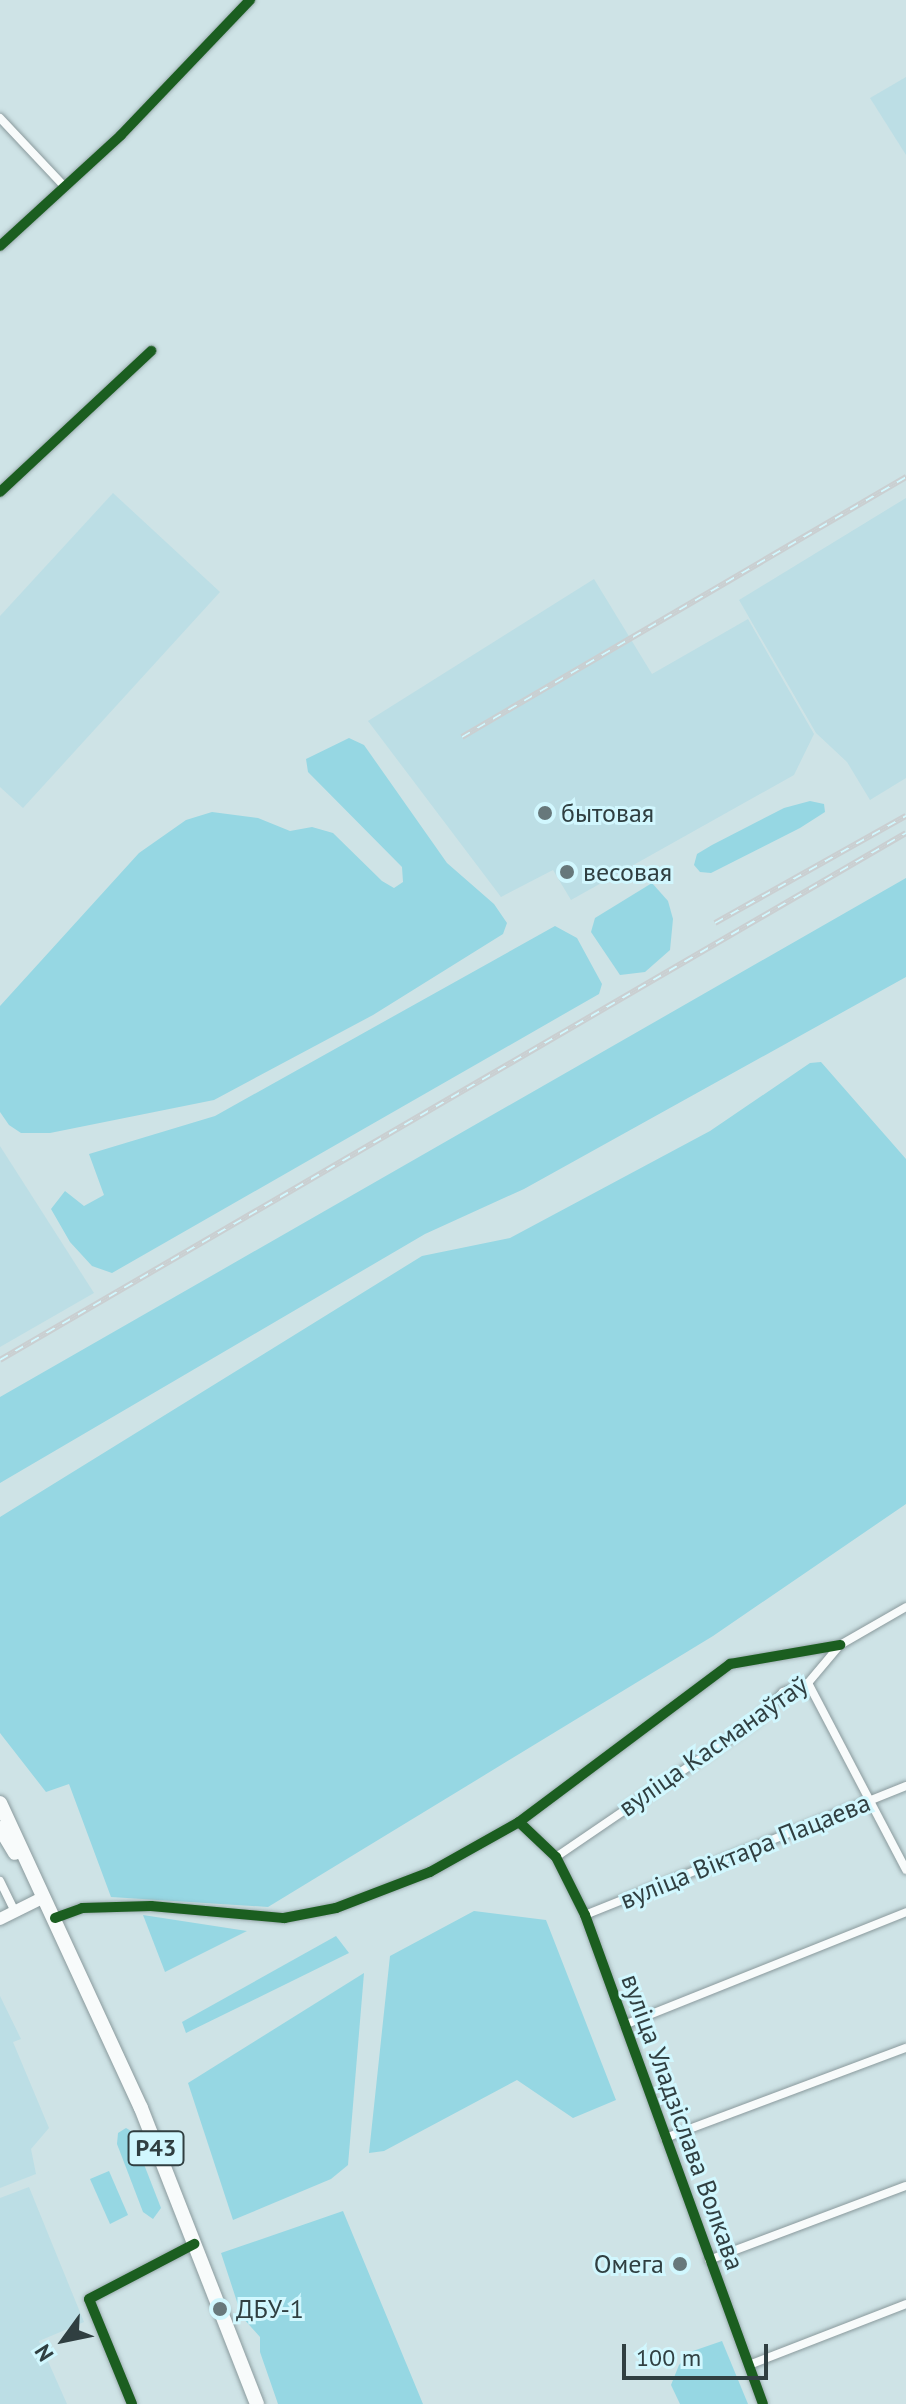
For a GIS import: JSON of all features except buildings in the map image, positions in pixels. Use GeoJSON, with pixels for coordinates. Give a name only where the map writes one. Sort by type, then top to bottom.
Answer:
{"type":"FeatureCollection","features":[{"type":"Feature","properties":{"kind":"main road","name":"Р43"},"geometry":{"type":"LineString","coordinates":[[0,1803],[141,2108],[257,2404]]}},
{"type":"Feature","properties":{"kind":"main road","name":"Р43"},"geometry":{"type":"LineString","coordinates":[[0,1828],[44,1897]]}},
{"type":"Feature","properties":{"kind":"street"},"geometry":{"type":"LineString","coordinates":[[0,246],[131,126],[250,0]]}},
{"type":"Feature","properties":{"kind":"street"},"geometry":{"type":"LineString","coordinates":[[0,118],[64,186]]}},
{"type":"Feature","properties":{"kind":"street"},"geometry":{"type":"LineString","coordinates":[[0,492],[151,351]]}},
{"type":"Feature","properties":{"kind":"street","name":"вуліца Касманаўтаў"},"geometry":{"type":"LineString","coordinates":[[556,1857],[758,1719],[783,1692],[808,1683],[840,1645],[906,1607]]}},
{"type":"Feature","properties":{"kind":"street"},"geometry":{"type":"LineString","coordinates":[[55,1918],[82,1908],[151,1906],[302,1916],[430,1872],[519,1822],[730,1664],[840,1645]]}},
{"type":"Feature","properties":{"kind":"street"},"geometry":{"type":"LineString","coordinates":[[808,1683],[906,1870]]}},
{"type":"Feature","properties":{"kind":"street","name":"вуліца Віктара Пацаева"},"geometry":{"type":"LineString","coordinates":[[585,1915],[906,1786]]}},
{"type":"Feature","properties":{"kind":"street"},"geometry":{"type":"LineString","coordinates":[[519,1822],[556,1857]]}},
{"type":"Feature","properties":{"kind":"street","name":"вуліца Уладзіслава Волкава"},"geometry":{"type":"LineString","coordinates":[[556,1857],[585,1915],[763,2404]]}},
{"type":"Feature","properties":{"kind":"street"},"geometry":{"type":"LineString","coordinates":[[0,1881],[15,1912]]}},
{"type":"Feature","properties":{"kind":"street"},"geometry":{"type":"LineString","coordinates":[[0,1919],[44,1897]]}},
{"type":"Feature","properties":{"kind":"street"},"geometry":{"type":"LineString","coordinates":[[624,2025],[906,1912]]}},
{"type":"Feature","properties":{"kind":"street"},"geometry":{"type":"LineString","coordinates":[[665,2138],[906,2048]]}},
{"type":"Feature","properties":{"kind":"street"},"geometry":{"type":"LineString","coordinates":[[709,2260],[906,2186]]}},
{"type":"Feature","properties":{"kind":"street"},"geometry":{"type":"LineString","coordinates":[[132,2404],[89,2299],[194,2244]]}},
{"type":"Feature","properties":{"kind":"street"},"geometry":{"type":"LineString","coordinates":[[749,2365],[906,2304]]}},
{"type":"Feature","properties":{"kind":"shaded area"},"geometry":{"type":"Polygon","coordinates":[[[906,77],[906,155],[870,98],[906,77]]]}},
{"type":"Feature","properties":{"kind":"shaded area"},"geometry":{"type":"Polygon","coordinates":[[[113,493],[220,592],[23,808],[0,787],[0,616],[113,493]]]}},
{"type":"Feature","properties":{"kind":"shaded area"},"geometry":{"type":"Polygon","coordinates":[[[906,498],[906,778],[870,800],[847,762],[816,733],[739,600],[906,498]]]}},
{"type":"Feature","properties":{"kind":"shaded area"},"geometry":{"type":"Polygon","coordinates":[[[594,579],[652,674],[748,619],[814,734],[794,775],[571,900],[553,870],[501,897],[368,721],[594,579]]]}},
{"type":"Feature","properties":{"kind":"shaded area"},"geometry":{"type":"Polygon","coordinates":[[[349,738],[364,745],[447,863],[494,904],[507,923],[503,934],[373,1015],[214,1100],[50,1133],[21,1133],[9,1125],[0,1112],[0,1006],[139,853],[186,820],[212,812],[258,818],[290,831],[312,827],[333,833],[382,881],[394,888],[403,882],[402,867],[308,772],[306,759],[349,738]]]}},
{"type":"Feature","properties":{"kind":"shaded area"},"geometry":{"type":"Polygon","coordinates":[[[810,801],[824,804],[825,812],[800,828],[711,873],[700,872],[694,865],[697,854],[712,845],[784,808],[810,801]]]}},
{"type":"Feature","properties":{"kind":"shaded area"},"geometry":{"type":"Polygon","coordinates":[[[906,878],[906,977],[524,1189],[425,1234],[0,1483],[0,1397],[906,878]]]}},
{"type":"Feature","properties":{"kind":"shaded area"},"geometry":{"type":"Polygon","coordinates":[[[652,883],[668,901],[673,919],[670,950],[645,972],[620,975],[591,932],[595,918],[652,883]]]}},
{"type":"Feature","properties":{"kind":"shaded area"},"geometry":{"type":"Polygon","coordinates":[[[555,926],[577,938],[602,984],[599,994],[112,1273],[92,1266],[70,1242],[51,1209],[65,1191],[84,1206],[104,1195],[89,1154],[215,1116],[555,926]]]}},
{"type":"Feature","properties":{"kind":"shaded area"},"geometry":{"type":"Polygon","coordinates":[[[821,1062],[906,1159],[906,1504],[713,1636],[268,1907],[111,1897],[69,1784],[46,1792],[0,1733],[0,1517],[422,1256],[510,1238],[710,1131],[810,1063],[821,1062]]]}},
{"type":"Feature","properties":{"kind":"shaded area"},"geometry":{"type":"Polygon","coordinates":[[[0,1146],[94,1293],[0,1347],[0,1146]]]}},
{"type":"Feature","properties":{"kind":"shaded area"},"geometry":{"type":"Polygon","coordinates":[[[474,1911],[546,1920],[616,2100],[573,2118],[517,2080],[384,2151],[369,2153],[390,1956],[474,1911]]]}},
{"type":"Feature","properties":{"kind":"shaded area"},"geometry":{"type":"Polygon","coordinates":[[[143,1915],[247,1931],[165,1972],[143,1915]]]}},
{"type":"Feature","properties":{"kind":"shaded area"},"geometry":{"type":"Polygon","coordinates":[[[336,1936],[349,1953],[186,2033],[182,2022],[336,1936]]]}},
{"type":"Feature","properties":{"kind":"shaded area"},"geometry":{"type":"Polygon","coordinates":[[[364,1973],[348,2165],[331,2179],[233,2220],[188,2083],[364,1973]]]}},
{"type":"Feature","properties":{"kind":"shaded area"},"geometry":{"type":"Polygon","coordinates":[[[0,1996],[21,2039],[13,2042],[49,2128],[31,2149],[36,2174],[0,2188],[0,1996]]]}},
{"type":"Feature","properties":{"kind":"shaded area"},"geometry":{"type":"Polygon","coordinates":[[[126,2128],[131,2131],[161,2208],[153,2219],[143,2212],[117,2144],[118,2133],[126,2128]]]}},
{"type":"Feature","properties":{"kind":"shaded area"},"geometry":{"type":"Polygon","coordinates":[[[109,2171],[128,2215],[110,2224],[90,2179],[109,2171]]]}},
{"type":"Feature","properties":{"kind":"shaded area"},"geometry":{"type":"Polygon","coordinates":[[[29,2187],[84,2322],[39,2341],[67,2404],[0,2404],[0,2198],[29,2187]]]}},
{"type":"Feature","properties":{"kind":"shaded area"},"geometry":{"type":"Polygon","coordinates":[[[343,2211],[423,2404],[278,2404],[260,2352],[260,2337],[242,2317],[221,2253],[343,2211]]]}},
{"type":"Feature","properties":{"kind":"shaded area"},"geometry":{"type":"Polygon","coordinates":[[[722,2341],[748,2404],[680,2404],[671,2385],[679,2365],[693,2351],[722,2341]]]}},
{"type":"Feature","properties":{"kind":"railway"},"geometry":{"type":"LineString","coordinates":[[462,737],[906,477]]}},
{"type":"Feature","properties":{"kind":"railway"},"geometry":{"type":"LineString","coordinates":[[715,923],[906,816]]}},
{"type":"Feature","properties":{"kind":"railway"},"geometry":{"type":"LineString","coordinates":[[0,1360],[906,833]]}},
{"type":"Feature","properties":{"kind":"cycle path"},"geometry":{"type":"LineString","coordinates":[[0,246],[121,135],[250,0]]}},
{"type":"Feature","properties":{"kind":"cycle path"},"geometry":{"type":"LineString","coordinates":[[0,492],[151,351]]}},
{"type":"Feature","properties":{"kind":"cycle path"},"geometry":{"type":"LineString","coordinates":[[55,1918],[82,1908],[151,1906],[284,1918],[336,1908],[430,1872],[519,1822],[730,1664],[840,1645]]}},
{"type":"Feature","properties":{"kind":"cycle path"},"geometry":{"type":"LineString","coordinates":[[519,1822],[556,1857],[585,1915],[763,2404]]}},
{"type":"Feature","properties":{"kind":"cycle path"},"geometry":{"type":"LineString","coordinates":[[132,2404],[89,2299],[194,2244]]}},
{"type":"Feature","properties":{"kind":"place","name":"бытовая"},"geometry":{"type":"Point","coordinates":[545,813]}},
{"type":"Feature","properties":{"kind":"place","name":"весовая"},"geometry":{"type":"Point","coordinates":[567,872]}},
{"type":"Feature","properties":{"kind":"place","name":"Омега"},"geometry":{"type":"Point","coordinates":[680,2264]}},
{"type":"Feature","properties":{"kind":"place","name":"ДБУ-1"},"geometry":{"type":"Point","coordinates":[220,2309]}}]}
